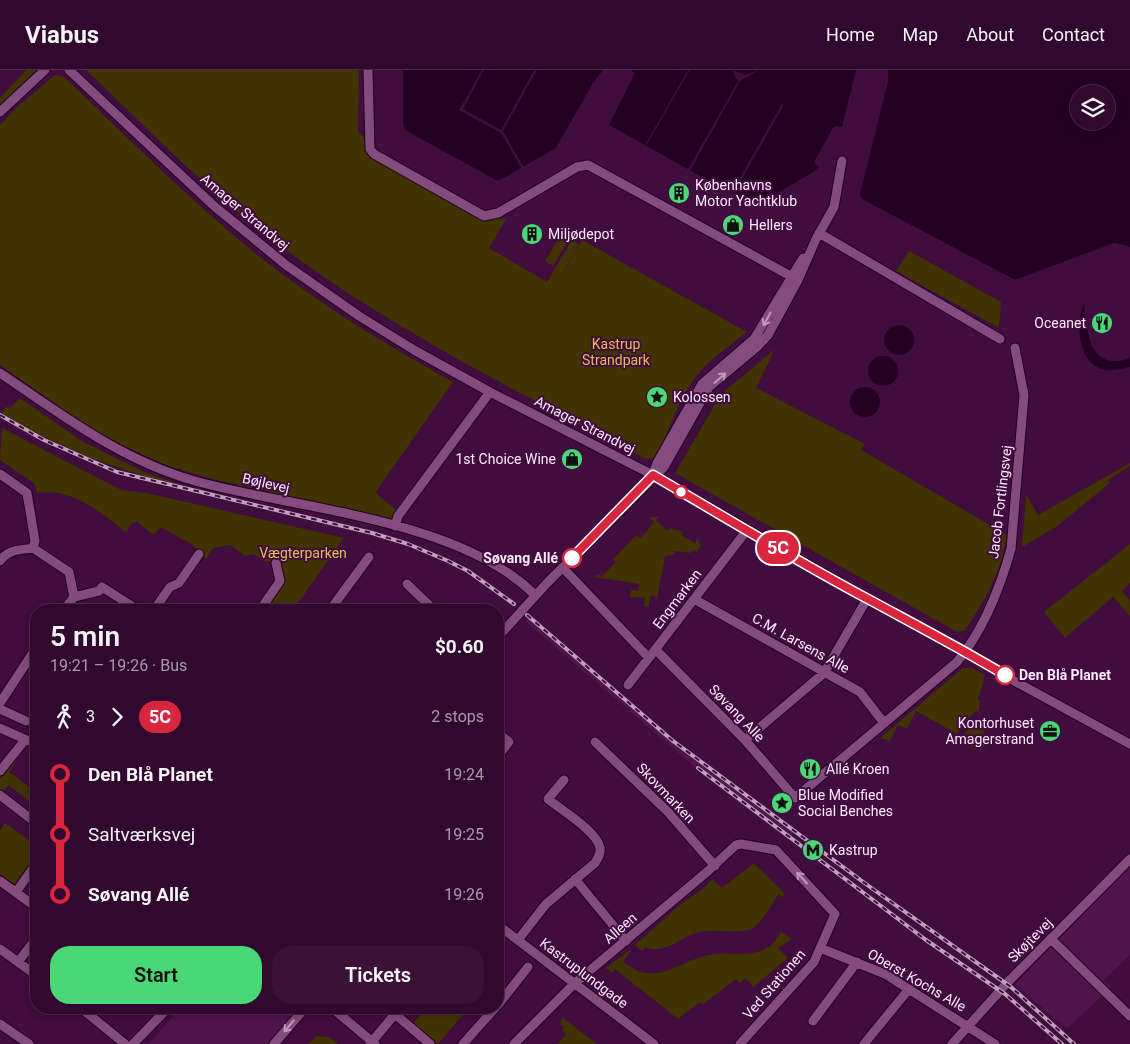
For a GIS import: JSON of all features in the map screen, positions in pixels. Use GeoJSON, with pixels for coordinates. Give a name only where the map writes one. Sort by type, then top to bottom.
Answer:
{"type":"FeatureCollection","features":[{"type":"Feature","properties":{"kind":"street"},"geometry":{"type":"LineString","coordinates":[[0,112],[45,70]]}},
{"type":"Feature","properties":{"kind":"street","name":"Amager Strandvej"},"geometry":{"type":"LineString","coordinates":[[69,70],[214,206],[286,265],[359,316],[414,350],[490,392],[653,475],[867,599],[966,651],[1016,682],[1130,744]]}},
{"type":"Feature","properties":{"kind":"street"},"geometry":{"type":"LineString","coordinates":[[368,70],[370,149],[374,154],[484,216],[498,213],[577,167],[588,165],[795,278]]}},
{"type":"Feature","properties":{"kind":"street"},"geometry":{"type":"LineString","coordinates":[[504,630],[535,595],[653,475],[664,467],[709,387],[758,346],[768,335],[795,278],[834,206],[842,160]]}},
{"type":"Feature","properties":{"kind":"street"},"geometry":{"type":"LineString","coordinates":[[818,236],[1000,339]]}},
{"type":"Feature","properties":{"kind":"street","name":"Jacob Fortlingsvej"},"geometry":{"type":"LineString","coordinates":[[966,651],[997,590],[1011,550],[1024,396],[1015,348]]}},
{"type":"Feature","properties":{"kind":"street","name":"Bøjlevej"},"geometry":{"type":"LineString","coordinates":[[0,373],[73,424],[136,459],[194,480],[395,526],[449,543],[488,560],[522,582],[535,595]]}},
{"type":"Feature","properties":{"kind":"street"},"geometry":{"type":"LineString","coordinates":[[395,526],[398,516],[490,392]]}},
{"type":"Feature","properties":{"kind":"street"},"geometry":{"type":"LineString","coordinates":[[0,474],[27,493],[36,542],[33,548]]}},
{"type":"Feature","properties":{"kind":"street","name":"Engmarken"},"geometry":{"type":"LineString","coordinates":[[628,685],[747,530]]}},
{"type":"Feature","properties":{"kind":"street"},"geometry":{"type":"LineString","coordinates":[[1,556],[33,548],[68,572],[74,597]]}},
{"type":"Feature","properties":{"kind":"street"},"geometry":{"type":"LineString","coordinates":[[158,604],[170,587],[179,583],[198,554]]}},
{"type":"Feature","properties":{"kind":"street"},"geometry":{"type":"LineString","coordinates":[[334,604],[369,557]]}},
{"type":"Feature","properties":{"kind":"street"},"geometry":{"type":"LineString","coordinates":[[264,604],[280,581],[276,563]]}},
{"type":"Feature","properties":{"kind":"street"},"geometry":{"type":"LineString","coordinates":[[563,568],[649,658]]}},
{"type":"Feature","properties":{"kind":"street"},"geometry":{"type":"LineString","coordinates":[[407,584],[428,604]]}},
{"type":"Feature","properties":{"kind":"street"},"geometry":{"type":"LineString","coordinates":[[69,604],[74,597],[98,592],[102,587],[129,604]]}},
{"type":"Feature","properties":{"kind":"street","name":"C.M. Larsens Alle"},"geometry":{"type":"LineString","coordinates":[[694,599],[860,692],[884,723]]}},
{"type":"Feature","properties":{"kind":"street"},"geometry":{"type":"LineString","coordinates":[[745,740],[824,673],[867,599]]}},
{"type":"Feature","properties":{"kind":"street","name":"Søvang Alle"},"geometry":{"type":"LineString","coordinates":[[656,650],[745,740],[795,798],[884,723]]}},
{"type":"Feature","properties":{"kind":"street"},"geometry":{"type":"LineString","coordinates":[[884,723],[957,662],[966,651]]}},
{"type":"Feature","properties":{"kind":"street"},"geometry":{"type":"LineString","coordinates":[[0,703],[30,657]]}},
{"type":"Feature","properties":{"kind":"street"},"geometry":{"type":"LineString","coordinates":[[0,709],[26,721]]}},
{"type":"Feature","properties":{"kind":"street"},"geometry":{"type":"LineString","coordinates":[[0,728],[30,742]]}},
{"type":"Feature","properties":{"kind":"street"},"geometry":{"type":"LineString","coordinates":[[504,738],[509,742],[504,748]]}},
{"type":"Feature","properties":{"kind":"street"},"geometry":{"type":"LineString","coordinates":[[0,771],[25,740]]}},
{"type":"Feature","properties":{"kind":"street","name":"Skovmarken"},"geometry":{"type":"LineString","coordinates":[[595,742],[668,812],[714,866]]}},
{"type":"Feature","properties":{"kind":"street"},"geometry":{"type":"LineString","coordinates":[[518,940],[546,904],[595,863],[601,850],[592,834],[548,799],[564,780]]}},
{"type":"Feature","properties":{"kind":"street"},"geometry":{"type":"LineString","coordinates":[[0,795],[30,818]]}},
{"type":"Feature","properties":{"kind":"street","name":"Alleen"},"geometry":{"type":"LineString","coordinates":[[521,1042],[575,983],[714,866],[736,845],[741,844]]}},
{"type":"Feature","properties":{"kind":"street","name":"Ved Stationen"},"geometry":{"type":"LineString","coordinates":[[740,1044],[806,971],[820,948],[835,914],[776,850],[741,844]]}},
{"type":"Feature","properties":{"kind":"street","name":"Skøjtevej"},"geometry":{"type":"LineString","coordinates":[[952,1044],[967,1025],[1130,859]]}},
{"type":"Feature","properties":{"kind":"street"},"geometry":{"type":"LineString","coordinates":[[16,892],[30,872]]}},
{"type":"Feature","properties":{"kind":"street"},"geometry":{"type":"LineString","coordinates":[[575,879],[626,941]]}},
{"type":"Feature","properties":{"kind":"street"},"geometry":{"type":"LineString","coordinates":[[0,881],[30,902]]}},
{"type":"Feature","properties":{"kind":"street","name":"Kastruplundgade"},"geometry":{"type":"LineString","coordinates":[[504,930],[649,1042]]}},
{"type":"Feature","properties":{"kind":"street"},"geometry":{"type":"LineString","coordinates":[[1051,939],[1130,1016]]}},
{"type":"Feature","properties":{"kind":"street"},"geometry":{"type":"LineString","coordinates":[[18,962],[30,947]]}},
{"type":"Feature","properties":{"kind":"street","name":"Oberst Kochs Alle"},"geometry":{"type":"LineString","coordinates":[[820,948],[857,962],[908,989],[995,1044]]}},
{"type":"Feature","properties":{"kind":"street"},"geometry":{"type":"LineString","coordinates":[[0,949],[30,971]]}},
{"type":"Feature","properties":{"kind":"street"},"geometry":{"type":"LineString","coordinates":[[813,1021],[857,962]]}},
{"type":"Feature","properties":{"kind":"street"},"geometry":{"type":"LineString","coordinates":[[504,996],[528,967]]}},
{"type":"Feature","properties":{"kind":"street"},"geometry":{"type":"LineString","coordinates":[[864,1044],[908,989]]}},
{"type":"Feature","properties":{"kind":"street"},"geometry":{"type":"LineString","coordinates":[[88,1014],[125,1044]]}},
{"type":"Feature","properties":{"kind":"street"},"geometry":{"type":"LineString","coordinates":[[133,1044],[162,1014]]}},
{"type":"Feature","properties":{"kind":"street"},"geometry":{"type":"LineString","coordinates":[[274,1044],[300,1014]]}},
{"type":"Feature","properties":{"kind":"street"},"geometry":{"type":"LineString","coordinates":[[339,1014],[373,1043],[396,1014]]}},
{"type":"Feature","properties":{"kind":"street"},"geometry":{"type":"LineString","coordinates":[[401,1014],[430,1044]]}},
{"type":"Feature","properties":{"kind":"street"},"geometry":{"type":"LineString","coordinates":[[464,1044],[489,1014]]}},
{"type":"Feature","properties":{"kind":"street"},"geometry":{"type":"LineString","coordinates":[[0,1024],[29,1044]]}},
{"type":"Feature","properties":{"kind":"shaded area"},"geometry":{"type":"Polygon","coordinates":[[[403,70],[603,70],[593,83],[556,148],[498,181],[405,130],[403,123],[403,70]]]}},
{"type":"Feature","properties":{"kind":"shaded area"},"geometry":{"type":"Polygon","coordinates":[[[631,70],[856,70],[842,127],[834,126],[814,162],[819,167],[812,173],[754,206],[609,125],[635,73],[631,70]]]}},
{"type":"Feature","properties":{"kind":"shaded area"},"geometry":{"type":"Polygon","coordinates":[[[888,70],[1130,70],[1130,247],[1114,243],[1015,280],[862,199],[860,194],[888,81],[888,70]]]}},
{"type":"Feature","properties":{"kind":"shaded area"},"geometry":{"type":"Polygon","coordinates":[[[1084,303],[1086,326],[1093,347],[1098,355],[1106,360],[1117,361],[1130,358],[1130,367],[1107,370],[1095,366],[1089,360],[1082,345],[1079,327],[1081,310],[1084,303]]]}},
{"type":"Feature","properties":{"kind":"shaded area"},"geometry":{"type":"Polygon","coordinates":[[[899,325],[905,326],[913,334],[913,346],[905,354],[899,355],[893,354],[885,346],[884,340],[885,334],[893,326],[899,325]]]}},
{"type":"Feature","properties":{"kind":"shaded area"},"geometry":{"type":"Polygon","coordinates":[[[883,356],[889,357],[897,365],[897,377],[889,385],[883,386],[877,385],[869,377],[868,371],[869,365],[877,357],[883,356]]]}},
{"type":"Feature","properties":{"kind":"shaded area"},"geometry":{"type":"Polygon","coordinates":[[[865,387],[871,388],[879,396],[879,408],[871,416],[865,417],[859,416],[851,408],[850,402],[851,396],[859,388],[865,387]]]}},
{"type":"Feature","properties":{"kind":"shaded area"},"geometry":{"type":"Polygon","coordinates":[[[530,616],[681,745],[796,830],[788,840],[712,782],[525,621],[530,616]]]}},
{"type":"Feature","properties":{"kind":"shaded area"},"geometry":{"type":"Polygon","coordinates":[[[1130,867],[1130,955],[1104,980],[1111,987],[1067,1029],[1015,984],[1130,867]]]}},
{"type":"Feature","properties":{"kind":"shaded area"},"geometry":{"type":"Polygon","coordinates":[[[175,1014],[294,1014],[269,1044],[149,1044],[175,1014]]]}},
{"type":"Feature","properties":{"kind":"green space"},"geometry":{"type":"Polygon","coordinates":[[[26,70],[37,70],[0,106],[0,98],[26,70]]]}},
{"type":"Feature","properties":{"kind":"green space","name":"Kastrup Strandpark"},"geometry":{"type":"Polygon","coordinates":[[[86,70],[359,70],[358,131],[374,149],[482,219],[506,219],[489,248],[547,282],[572,240],[579,244],[555,287],[582,240],[747,332],[700,371],[688,388],[654,458],[646,459],[445,352],[348,293],[301,261],[212,190],[86,70]]]}},
{"type":"Feature","properties":{"kind":"green space"},"geometry":{"type":"Polygon","coordinates":[[[55,75],[64,77],[182,190],[279,272],[352,322],[453,382],[375,493],[398,511],[394,520],[212,479],[165,465],[109,439],[84,424],[0,365],[0,125],[16,108],[55,75]]]}},
{"type":"Feature","properties":{"kind":"green space"},"geometry":{"type":"Polygon","coordinates":[[[560,236],[568,241],[553,266],[545,261],[560,236]]]}},
{"type":"Feature","properties":{"kind":"green space"},"geometry":{"type":"Polygon","coordinates":[[[909,251],[1001,302],[999,328],[896,271],[909,251]]]}},
{"type":"Feature","properties":{"kind":"green space"},"geometry":{"type":"Polygon","coordinates":[[[775,349],[756,388],[865,444],[861,450],[1007,535],[996,575],[965,631],[957,632],[675,473],[721,394],[775,349]]]}},
{"type":"Feature","properties":{"kind":"green space"},"geometry":{"type":"Polygon","coordinates":[[[20,398],[82,441],[144,472],[175,483],[172,484],[149,478],[84,455],[42,436],[1,413],[5,407],[10,408],[20,398]]]}},
{"type":"Feature","properties":{"kind":"green space","name":"Vægterparken"},"geometry":{"type":"Polygon","coordinates":[[[2,428],[121,490],[146,493],[344,538],[297,604],[269,604],[283,583],[279,560],[266,562],[253,554],[246,556],[230,545],[213,548],[206,559],[193,545],[160,527],[154,535],[137,522],[132,523],[126,532],[95,509],[74,498],[50,492],[37,493],[34,483],[0,460],[2,428]]]}},
{"type":"Feature","properties":{"kind":"green space"},"geometry":{"type":"Polygon","coordinates":[[[1130,463],[1130,466],[1108,480],[1110,483],[1056,527],[1022,547],[1026,494],[1038,515],[1130,463]]]}},
{"type":"Feature","properties":{"kind":"green space"},"geometry":{"type":"Polygon","coordinates":[[[659,517],[656,520],[667,531],[671,528],[683,532],[682,536],[695,543],[697,539],[701,545],[697,552],[693,550],[690,553],[675,551],[674,555],[665,556],[657,599],[654,595],[650,597],[649,607],[644,606],[645,598],[630,597],[631,590],[638,591],[639,584],[595,577],[597,574],[601,577],[616,562],[613,559],[636,535],[641,538],[654,522],[650,518],[659,517]]]}},
{"type":"Feature","properties":{"kind":"green space"},"geometry":{"type":"Polygon","coordinates":[[[1130,544],[1130,583],[1122,591],[1130,600],[1130,616],[1113,597],[1065,638],[1044,612],[1130,544]]]}},
{"type":"Feature","properties":{"kind":"green space"},"geometry":{"type":"Polygon","coordinates":[[[963,668],[972,668],[985,675],[980,695],[977,698],[980,700],[979,711],[974,712],[957,734],[916,711],[907,729],[898,725],[890,741],[880,738],[963,668]]]}},
{"type":"Feature","properties":{"kind":"green space"},"geometry":{"type":"Polygon","coordinates":[[[980,718],[987,746],[982,748],[980,746],[976,750],[961,738],[975,719],[980,718]]]}},
{"type":"Feature","properties":{"kind":"green space"},"geometry":{"type":"Polygon","coordinates":[[[15,760],[17,761],[9,772],[29,787],[30,786],[30,802],[9,785],[2,793],[0,792],[0,779],[15,760]]]}},
{"type":"Feature","properties":{"kind":"green space"},"geometry":{"type":"Polygon","coordinates":[[[5,823],[30,841],[30,868],[17,886],[0,874],[0,830],[5,823]]]}},
{"type":"Feature","properties":{"kind":"green space"},"geometry":{"type":"Polygon","coordinates":[[[754,863],[785,894],[782,897],[779,894],[764,917],[753,928],[741,931],[699,932],[659,949],[645,947],[642,951],[635,945],[681,904],[704,888],[712,879],[722,888],[754,863]]]}},
{"type":"Feature","properties":{"kind":"green space"},"geometry":{"type":"Polygon","coordinates":[[[781,932],[792,939],[778,948],[788,958],[753,987],[746,978],[739,983],[736,979],[702,1005],[700,1002],[678,1019],[615,969],[612,973],[606,968],[630,950],[623,961],[635,969],[645,973],[666,971],[709,955],[758,952],[774,942],[781,932]]]}},
{"type":"Feature","properties":{"kind":"green space"},"geometry":{"type":"Polygon","coordinates":[[[421,1014],[463,1014],[438,1044],[413,1024],[421,1014]]]}},
{"type":"Feature","properties":{"kind":"green space"},"geometry":{"type":"Polygon","coordinates":[[[562,1017],[597,1044],[558,1044],[566,1034],[562,1030],[564,1027],[560,1024],[562,1017]]]}},
{"type":"Feature","properties":{"kind":"green space"},"geometry":{"type":"Polygon","coordinates":[[[316,1036],[329,1037],[338,1044],[309,1044],[316,1036]]]}},
{"type":"Feature","properties":{"kind":"pier"},"geometry":{"type":"Polygon","coordinates":[[[482,70],[484,70],[463,109],[501,130],[534,70],[537,70],[503,131],[524,168],[522,169],[501,133],[459,110],[482,70]]]}},
{"type":"Feature","properties":{"kind":"pier"},"geometry":{"type":"Polygon","coordinates":[[[688,70],[690,70],[646,146],[645,145],[688,70]]]}},
{"type":"Feature","properties":{"kind":"pier"},"geometry":{"type":"Polygon","coordinates":[[[732,70],[745,75],[759,70],[740,81],[690,171],[688,169],[738,81],[732,70]]]}},
{"type":"Feature","properties":{"kind":"pier"},"geometry":{"type":"Polygon","coordinates":[[[886,70],[888,70],[888,81],[860,194],[861,201],[858,193],[886,81],[886,70]]]}},
{"type":"Feature","properties":{"kind":"pier"},"geometry":{"type":"Polygon","coordinates":[[[782,103],[784,105],[733,195],[731,194],[782,103]]]}},
{"type":"Feature","properties":{"kind":"pier"},"geometry":{"type":"Polygon","coordinates":[[[888,213],[1015,280],[1115,243],[1130,247],[1130,249],[1115,246],[1015,282],[988,270],[887,215],[888,213]]]}},
{"type":"Feature","properties":{"kind":"railway"},"geometry":{"type":"LineString","coordinates":[[0,415],[44,440],[117,472],[372,533],[408,544],[468,571],[514,604]]}},
{"type":"Feature","properties":{"kind":"railway"},"geometry":{"type":"LineString","coordinates":[[527,615],[673,741],[870,887],[1011,987],[1074,1044]]}},
{"type":"Feature","properties":{"kind":"railway"},"geometry":{"type":"LineString","coordinates":[[698,768],[926,940],[1005,994],[1062,1044]]}},
{"type":"Feature","properties":{"kind":"bus line","name":"5C"},"geometry":{"type":"LineString","coordinates":[[572,558],[653,475],[867,599],[966,651],[1005,675]]}},
{"type":"Feature","properties":{"kind":"place","name":"Københavns Motor Yachtklub"},"geometry":{"type":"Point","coordinates":[679,193]}},
{"type":"Feature","properties":{"kind":"place","name":"Hellers"},"geometry":{"type":"Point","coordinates":[733,225]}},
{"type":"Feature","properties":{"kind":"place","name":"Miljødepot"},"geometry":{"type":"Point","coordinates":[532,234]}},
{"type":"Feature","properties":{"kind":"place","name":"Oceanet"},"geometry":{"type":"Point","coordinates":[1102,323]}},
{"type":"Feature","properties":{"kind":"place","name":"Kolossen"},"geometry":{"type":"Point","coordinates":[657,397]}},
{"type":"Feature","properties":{"kind":"place","name":"1st Choice Wine"},"geometry":{"type":"Point","coordinates":[572,459]}},
{"type":"Feature","properties":{"kind":"place","name":"Søvang Allé"},"geometry":{"type":"Point","coordinates":[572,558]}},
{"type":"Feature","properties":{"kind":"place","name":"Den Blå Planet"},"geometry":{"type":"Point","coordinates":[1005,675]}},
{"type":"Feature","properties":{"kind":"place","name":"Kontorhuset Amagerstrand"},"geometry":{"type":"Point","coordinates":[1050,731]}},
{"type":"Feature","properties":{"kind":"place","name":"Allé Kroen"},"geometry":{"type":"Point","coordinates":[810,769]}},
{"type":"Feature","properties":{"kind":"place","name":"Blue Modified Social Benches"},"geometry":{"type":"Point","coordinates":[782,803]}},
{"type":"Feature","properties":{"kind":"place","name":"Kastrup"},"geometry":{"type":"Point","coordinates":[813,850]}}]}
